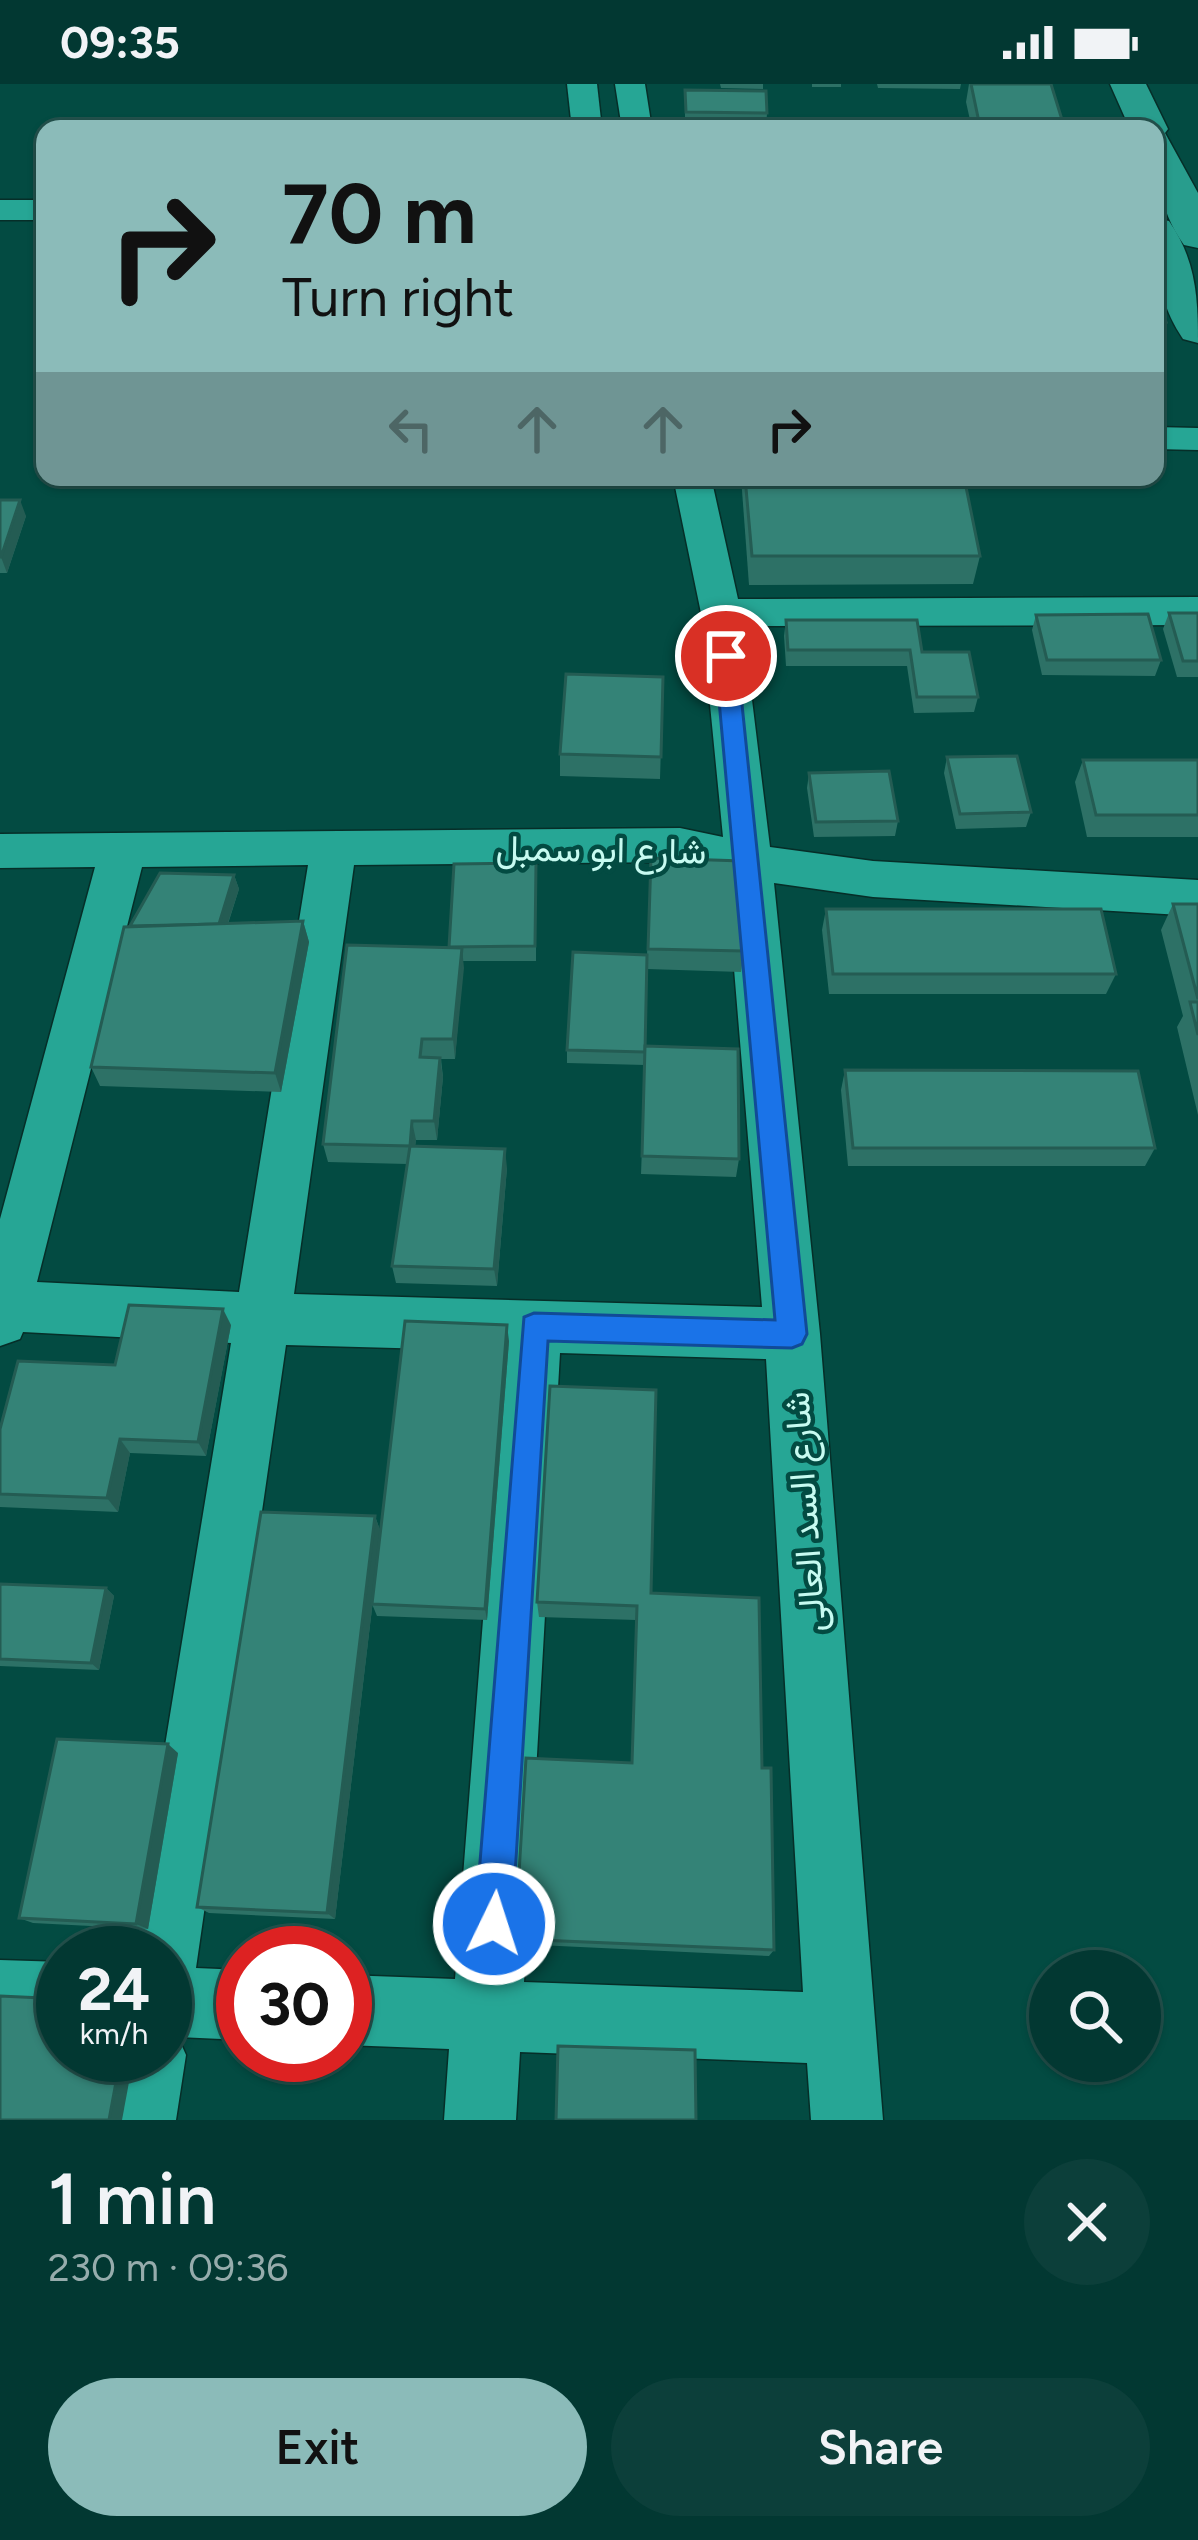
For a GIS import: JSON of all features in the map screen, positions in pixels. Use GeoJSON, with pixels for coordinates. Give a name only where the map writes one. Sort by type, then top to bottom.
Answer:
{"type":"FeatureCollection","features":[{"type":"Feature","properties":{"kind":"main road"},"geometry":{"type":"LineString","coordinates":[[1092,84],[1108,120]]}},
{"type":"Feature","properties":{"kind":"main road"},"geometry":{"type":"LineString","coordinates":[[1128,84],[1145,120]]}},
{"type":"Feature","properties":{"kind":"main road"},"geometry":{"type":"LineString","coordinates":[[1164,162],[1198,236]]}},
{"type":"Feature","properties":{"kind":"main road"},"geometry":{"type":"LineString","coordinates":[[1165,278],[1198,330]]}},
{"type":"Feature","properties":{"kind":"street"},"geometry":{"type":"LineString","coordinates":[[582,84],[586,120]]}},
{"type":"Feature","properties":{"kind":"street"},"geometry":{"type":"LineString","coordinates":[[630,84],[636,120]]}},
{"type":"Feature","properties":{"kind":"street"},"geometry":{"type":"LineString","coordinates":[[0,210],[36,210]]}},
{"type":"Feature","properties":{"kind":"street"},"geometry":{"type":"LineString","coordinates":[[0,229],[36,229]]}},
{"type":"Feature","properties":{"kind":"street"},"geometry":{"type":"LineString","coordinates":[[1164,438],[1198,439]]}},
{"type":"Feature","properties":{"kind":"street","name":"شارع السد العالى"},"geometry":{"type":"LineString","coordinates":[[694,486],[721,614],[748,856],[792,1334],[847,2120]]}},
{"type":"Feature","properties":{"kind":"street"},"geometry":{"type":"LineString","coordinates":[[721,614],[1198,611]]}},
{"type":"Feature","properties":{"kind":"street","name":"شارع ابو سمبل"},"geometry":{"type":"LineString","coordinates":[[0,851],[680,845],[748,856],[786,868],[873,879],[1198,898]]}},
{"type":"Feature","properties":{"kind":"street"},"geometry":{"type":"LineString","coordinates":[[170,1926],[334,848]]}},
{"type":"Feature","properties":{"kind":"street"},"geometry":{"type":"LineString","coordinates":[[123,850],[12,1221],[2,1314],[792,1334]]}},
{"type":"Feature","properties":{"kind":"street"},"geometry":{"type":"LineString","coordinates":[[480,2120],[534,1327]]}},
{"type":"Feature","properties":{"kind":"street"},"geometry":{"type":"LineString","coordinates":[[0,1995],[36,1996]]}},
{"type":"Feature","properties":{"kind":"street"},"geometry":{"type":"LineString","coordinates":[[372,2011],[841,2029]]}},
{"type":"Feature","properties":{"kind":"street"},"geometry":{"type":"LineString","coordinates":[[140,2120],[146,2082]]}},
{"type":"Feature","properties":{"kind":"building"},"geometry":{"type":"Polygon","coordinates":[[[971,84],[1051,84],[1062,120],[979,120],[971,84]]]}},
{"type":"Feature","properties":{"kind":"building"},"geometry":{"type":"Polygon","coordinates":[[[685,90],[766,91],[767,113],[686,112],[685,90]]]}},
{"type":"Feature","properties":{"kind":"building"},"geometry":{"type":"Polygon","coordinates":[[[746,486],[966,486],[980,556],[752,556],[746,486]]]}},
{"type":"Feature","properties":{"kind":"building"},"geometry":{"type":"Polygon","coordinates":[[[0,500],[20,500],[1,557],[0,557],[0,500]]]}},
{"type":"Feature","properties":{"kind":"building"},"geometry":{"type":"Polygon","coordinates":[[[1169,613],[1198,613],[1198,661],[1183,661],[1169,613]]]}},
{"type":"Feature","properties":{"kind":"building"},"geometry":{"type":"Polygon","coordinates":[[[1148,614],[1161,660],[1047,660],[1036,615],[1148,614]]]}},
{"type":"Feature","properties":{"kind":"building"},"geometry":{"type":"Polygon","coordinates":[[[786,620],[917,620],[922,652],[969,652],[978,697],[917,697],[910,650],[788,650],[786,620]]]}},
{"type":"Feature","properties":{"kind":"building"},"geometry":{"type":"Polygon","coordinates":[[[566,674],[663,677],[661,757],[560,754],[566,674]]]}},
{"type":"Feature","properties":{"kind":"building"},"geometry":{"type":"Polygon","coordinates":[[[1017,756],[1031,812],[960,814],[947,757],[1017,756]]]}},
{"type":"Feature","properties":{"kind":"building"},"geometry":{"type":"Polygon","coordinates":[[[1083,760],[1198,760],[1198,815],[1096,815],[1083,760]]]}},
{"type":"Feature","properties":{"kind":"building"},"geometry":{"type":"Polygon","coordinates":[[[889,771],[898,821],[816,822],[809,773],[889,771]]]}},
{"type":"Feature","properties":{"kind":"building"},"geometry":{"type":"Polygon","coordinates":[[[651,858],[742,861],[744,951],[648,949],[651,858]]]}},
{"type":"Feature","properties":{"kind":"building"},"geometry":{"type":"Polygon","coordinates":[[[536,863],[535,946],[449,947],[454,864],[536,863]]]}},
{"type":"Feature","properties":{"kind":"building"},"geometry":{"type":"Polygon","coordinates":[[[160,873],[234,875],[219,924],[130,926],[160,873]]]}},
{"type":"Feature","properties":{"kind":"building"},"geometry":{"type":"Polygon","coordinates":[[[1173,904],[1198,904],[1198,999],[1173,904]]]}},
{"type":"Feature","properties":{"kind":"building"},"geometry":{"type":"Polygon","coordinates":[[[826,909],[1101,909],[1116,974],[833,974],[826,909]]]}},
{"type":"Feature","properties":{"kind":"building"},"geometry":{"type":"Polygon","coordinates":[[[303,921],[275,1073],[91,1067],[124,927],[303,921]]]}},
{"type":"Feature","properties":{"kind":"building"},"geometry":{"type":"Polygon","coordinates":[[[347,945],[462,948],[453,1039],[422,1039],[420,1057],[440,1058],[434,1121],[412,1121],[410,1146],[323,1144],[347,945]]]}},
{"type":"Feature","properties":{"kind":"building"},"geometry":{"type":"Polygon","coordinates":[[[573,952],[647,955],[645,1052],[567,1050],[573,952]]]}},
{"type":"Feature","properties":{"kind":"building"},"geometry":{"type":"Polygon","coordinates":[[[1190,1002],[1198,1002],[1198,1035],[1190,1002]]]}},
{"type":"Feature","properties":{"kind":"building"},"geometry":{"type":"Polygon","coordinates":[[[645,1046],[738,1049],[739,1159],[642,1156],[645,1046]]]}},
{"type":"Feature","properties":{"kind":"building"},"geometry":{"type":"Polygon","coordinates":[[[845,1070],[1138,1071],[1155,1148],[853,1148],[845,1070]]]}},
{"type":"Feature","properties":{"kind":"building"},"geometry":{"type":"Polygon","coordinates":[[[410,1146],[505,1149],[494,1269],[392,1266],[410,1146]]]}},
{"type":"Feature","properties":{"kind":"building"},"geometry":{"type":"Polygon","coordinates":[[[129,1305],[223,1309],[198,1442],[120,1439],[107,1498],[0,1494],[0,1429],[18,1361],[115,1365],[129,1305]]]}},
{"type":"Feature","properties":{"kind":"building"},"geometry":{"type":"Polygon","coordinates":[[[405,1321],[507,1325],[485,1609],[372,1604],[405,1321]]]}},
{"type":"Feature","properties":{"kind":"building"},"geometry":{"type":"Polygon","coordinates":[[[550,1386],[656,1390],[651,1593],[759,1598],[762,1768],[771,1768],[774,1950],[515,1939],[526,1758],[632,1763],[637,1606],[537,1602],[550,1386]]]}},
{"type":"Feature","properties":{"kind":"building"},"geometry":{"type":"Polygon","coordinates":[[[261,1512],[375,1516],[327,1913],[197,1907],[261,1512]]]}},
{"type":"Feature","properties":{"kind":"building"},"geometry":{"type":"Polygon","coordinates":[[[0,1584],[106,1588],[91,1663],[0,1659],[0,1584]]]}},
{"type":"Feature","properties":{"kind":"building"},"geometry":{"type":"Polygon","coordinates":[[[57,1739],[168,1744],[136,1924],[19,1918],[57,1739]]]}},
{"type":"Feature","properties":{"kind":"building"},"geometry":{"type":"Polygon","coordinates":[[[0,1996],[36,1998],[36,2082],[116,2082],[109,2120],[0,2120],[0,1996]]]}},
{"type":"Feature","properties":{"kind":"building"},"geometry":{"type":"Polygon","coordinates":[[[558,2046],[695,2050],[696,2120],[556,2120],[558,2046]]]}},
{"type":"Feature","properties":{"kind":"route"},"geometry":{"type":"LineString","coordinates":[[494,1924],[534,1327],[792,1334],[726,656]]}}]}
